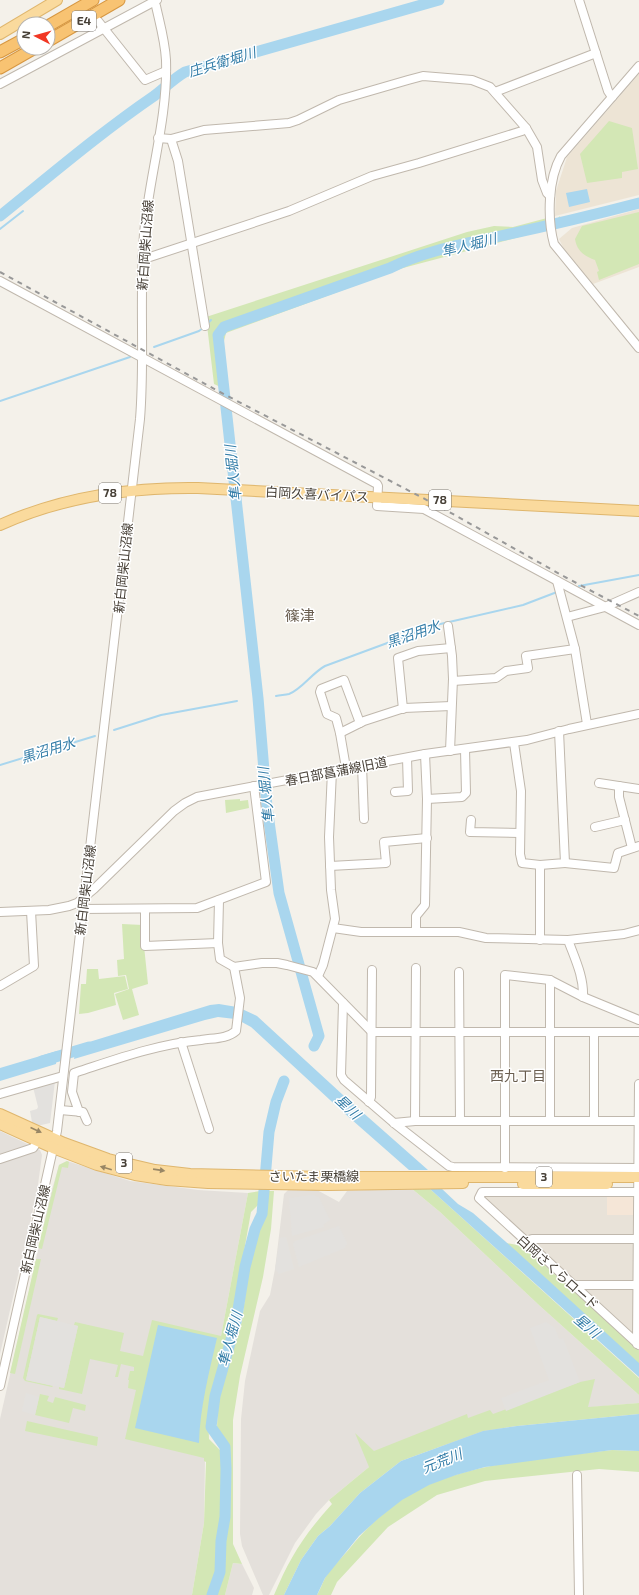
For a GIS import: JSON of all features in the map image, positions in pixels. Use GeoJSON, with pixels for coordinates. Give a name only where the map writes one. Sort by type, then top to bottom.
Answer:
{"type":"FeatureCollection","features":[{"type":"Feature","properties":{"kind":"highway","name":"E4"},"geometry":{"type":"LineString","coordinates":[[56,21],[93,0]]}},
{"type":"Feature","properties":{"kind":"highway","name":"E4"},"geometry":{"type":"LineString","coordinates":[[56,36],[119,0]]}},
{"type":"Feature","properties":{"kind":"highway"},"geometry":{"type":"LineString","coordinates":[[0,52],[16,43]]}},
{"type":"Feature","properties":{"kind":"highway"},"geometry":{"type":"LineString","coordinates":[[0,68],[21,56]]}},
{"type":"Feature","properties":{"kind":"main road"},"geometry":{"type":"LineString","coordinates":[[0,34],[57,0]]}},
{"type":"Feature","properties":{"kind":"main road","name":"白岡久喜バイパス"},"geometry":{"type":"LineString","coordinates":[[0,525],[62,503],[132,490],[181,487],[639,510]]}},
{"type":"Feature","properties":{"kind":"main road","name":"さいたま栗橋線"},"geometry":{"type":"LineString","coordinates":[[0,1114],[54,1144]]}},
{"type":"Feature","properties":{"kind":"main road","name":"さいたま栗橋線"},"geometry":{"type":"LineString","coordinates":[[0,1124],[38,1141],[155,1170],[256,1180],[412,1184],[453,1180]]}},
{"type":"Feature","properties":{"kind":"main road","name":"さいたま栗橋線"},"geometry":{"type":"LineString","coordinates":[[271,1180],[404,1176],[453,1180],[639,1180]]}},
{"type":"Feature","properties":{"kind":"street"},"geometry":{"type":"LineString","coordinates":[[579,0],[608,91],[612,97]]}},
{"type":"Feature","properties":{"kind":"street"},"geometry":{"type":"LineString","coordinates":[[0,84],[104,29],[156,3],[164,40],[166,74],[145,80],[104,29],[98,21]]}},
{"type":"Feature","properties":{"kind":"street"},"geometry":{"type":"LineString","coordinates":[[495,92],[596,53]]}},
{"type":"Feature","properties":{"kind":"street"},"geometry":{"type":"LineString","coordinates":[[639,66],[561,156],[555,171],[550,196],[551,230],[554,244],[639,348]]}},
{"type":"Feature","properties":{"kind":"street","name":"新白岡柴山沼線"},"geometry":{"type":"LineString","coordinates":[[0,1386],[54,1144],[60,1110],[140,419],[143,357],[142,257],[147,199],[158,138],[166,74]]}},
{"type":"Feature","properties":{"kind":"street"},"geometry":{"type":"LineString","coordinates":[[158,138],[170,139],[204,130],[289,124],[338,100],[423,76],[472,80],[490,87],[526,128],[537,147],[542,180],[547,193],[550,196]]}},
{"type":"Feature","properties":{"kind":"street"},"geometry":{"type":"LineString","coordinates":[[142,257],[150,257],[289,211],[372,176],[522,131],[526,128]]}},
{"type":"Feature","properties":{"kind":"street"},"geometry":{"type":"LineString","coordinates":[[170,139],[178,161],[205,326]]}},
{"type":"Feature","properties":{"kind":"street"},"geometry":{"type":"LineString","coordinates":[[0,281],[377,484],[377,506],[424,509],[639,625]]}},
{"type":"Feature","properties":{"kind":"street"},"geometry":{"type":"LineString","coordinates":[[557,581],[574,649],[587,724]]}},
{"type":"Feature","properties":{"kind":"street"},"geometry":{"type":"LineString","coordinates":[[567,617],[606,606],[639,592]]}},
{"type":"Feature","properties":{"kind":"street"},"geometry":{"type":"LineString","coordinates":[[448,626],[453,680],[450,751]]}},
{"type":"Feature","properties":{"kind":"street"},"geometry":{"type":"LineString","coordinates":[[403,709],[398,658],[418,651],[451,648]]}},
{"type":"Feature","properties":{"kind":"street"},"geometry":{"type":"LineString","coordinates":[[453,680],[496,678],[506,671],[528,668],[526,656],[574,649]]}},
{"type":"Feature","properties":{"kind":"street"},"geometry":{"type":"LineString","coordinates":[[346,768],[336,718],[327,714],[320,692],[321,689],[344,680],[360,723]]}},
{"type":"Feature","properties":{"kind":"street"},"geometry":{"type":"LineString","coordinates":[[340,732],[360,723],[403,709],[451,706]]}},
{"type":"Feature","properties":{"kind":"street","name":"春日部菖蒲線旧道"},"geometry":{"type":"LineString","coordinates":[[0,912],[60,909],[77,903],[174,811],[185,803],[209,794],[425,754],[536,738],[587,724],[639,714]]}},
{"type":"Feature","properties":{"kind":"street"},"geometry":{"type":"LineString","coordinates":[[559,731],[565,863]]}},
{"type":"Feature","properties":{"kind":"street"},"geometry":{"type":"LineString","coordinates":[[514,742],[521,791],[520,854],[522,863],[540,865],[565,863],[614,868],[618,854],[636,847],[625,820],[619,786]]}},
{"type":"Feature","properties":{"kind":"street"},"geometry":{"type":"LineString","coordinates":[[427,799],[462,797],[466,793],[465,749]]}},
{"type":"Feature","properties":{"kind":"street"},"geometry":{"type":"LineString","coordinates":[[416,932],[416,916],[425,905],[427,799],[425,754]]}},
{"type":"Feature","properties":{"kind":"street"},"geometry":{"type":"LineString","coordinates":[[396,792],[408,791],[407,758]]}},
{"type":"Feature","properties":{"kind":"street"},"geometry":{"type":"LineString","coordinates":[[362,765],[364,819]]}},
{"type":"Feature","properties":{"kind":"street"},"geometry":{"type":"LineString","coordinates":[[318,976],[323,965],[333,928],[334,912],[329,837],[332,771]]}},
{"type":"Feature","properties":{"kind":"street"},"geometry":{"type":"LineString","coordinates":[[599,783],[639,789]]}},
{"type":"Feature","properties":{"kind":"street"},"geometry":{"type":"LineString","coordinates":[[82,910],[197,908],[266,882],[256,786]]}},
{"type":"Feature","properties":{"kind":"street"},"geometry":{"type":"LineString","coordinates":[[471,820],[470,832],[520,833]]}},
{"type":"Feature","properties":{"kind":"street"},"geometry":{"type":"LineString","coordinates":[[595,827],[625,820]]}},
{"type":"Feature","properties":{"kind":"street"},"geometry":{"type":"LineString","coordinates":[[330,866],[386,862],[384,842],[427,838]]}},
{"type":"Feature","properties":{"kind":"street"},"geometry":{"type":"LineString","coordinates":[[540,865],[540,940]]}},
{"type":"Feature","properties":{"kind":"street"},"geometry":{"type":"LineString","coordinates":[[219,900],[218,943],[220,959],[234,967],[262,963],[287,965],[308,970],[318,976],[372,1032],[639,1032]]}},
{"type":"Feature","properties":{"kind":"street"},"geometry":{"type":"LineString","coordinates":[[145,909],[145,946],[218,943]]}},
{"type":"Feature","properties":{"kind":"street"},"geometry":{"type":"LineString","coordinates":[[0,986],[34,966],[31,911]]}},
{"type":"Feature","properties":{"kind":"street"},"geometry":{"type":"LineString","coordinates":[[333,928],[361,932],[459,932],[486,938],[540,940],[568,940],[624,934],[639,930]]}},
{"type":"Feature","properties":{"kind":"street"},"geometry":{"type":"LineString","coordinates":[[568,940],[579,969],[583,987],[583,997]]}},
{"type":"Feature","properties":{"kind":"street"},"geometry":{"type":"LineString","coordinates":[[79,1112],[72,1092],[74,1074],[164,1046],[181,1042],[224,1037],[234,1033],[237,1028],[240,998],[234,967]]}},
{"type":"Feature","properties":{"kind":"street"},"geometry":{"type":"LineString","coordinates":[[415,1121],[416,968]]}},
{"type":"Feature","properties":{"kind":"street"},"geometry":{"type":"LineString","coordinates":[[369,1102],[371,1097],[372,970]]}},
{"type":"Feature","properties":{"kind":"street"},"geometry":{"type":"LineString","coordinates":[[459,972],[460,1121]]}},
{"type":"Feature","properties":{"kind":"street"},"geometry":{"type":"LineString","coordinates":[[505,1168],[505,975],[550,980],[583,997],[639,1020]]}},
{"type":"Feature","properties":{"kind":"street"},"geometry":{"type":"LineString","coordinates":[[550,980],[550,1121]]}},
{"type":"Feature","properties":{"kind":"street"},"geometry":{"type":"LineString","coordinates":[[343,1003],[341,1075],[344,1080],[394,1123],[449,1166],[505,1168],[639,1180]]}},
{"type":"Feature","properties":{"kind":"street"},"geometry":{"type":"LineString","coordinates":[[594,1033],[594,1122]]}},
{"type":"Feature","properties":{"kind":"street"},"geometry":{"type":"LineString","coordinates":[[181,1042],[209,1129]]}},
{"type":"Feature","properties":{"kind":"street"},"geometry":{"type":"LineString","coordinates":[[0,1094],[64,1074]]}},
{"type":"Feature","properties":{"kind":"street"},"geometry":{"type":"LineString","coordinates":[[638,1344],[639,1084]]}},
{"type":"Feature","properties":{"kind":"street"},"geometry":{"type":"LineString","coordinates":[[60,1110],[83,1112],[87,1121]]}},
{"type":"Feature","properties":{"kind":"street"},"geometry":{"type":"LineString","coordinates":[[394,1123],[415,1121],[594,1122],[639,1120]]}},
{"type":"Feature","properties":{"kind":"street"},"geometry":{"type":"LineString","coordinates":[[0,1159],[32,1148],[38,1141]]}},
{"type":"Feature","properties":{"kind":"street","name":"白岡さくらロード"},"geometry":{"type":"LineString","coordinates":[[638,1344],[479,1198],[482,1192],[639,1180]]}},
{"type":"Feature","properties":{"kind":"street"},"geometry":{"type":"LineString","coordinates":[[525,1241],[532,1239],[638,1239]]}},
{"type":"Feature","properties":{"kind":"street"},"geometry":{"type":"LineString","coordinates":[[572,1285],[638,1285]]}},
{"type":"Feature","properties":{"kind":"street"},"geometry":{"type":"LineString","coordinates":[[577,1475],[579,1595]]}},
{"type":"Feature","properties":{"kind":"shaded area"},"geometry":{"type":"Polygon","coordinates":[[[639,74],[639,195],[555,216],[556,191],[567,157],[639,74]]]}},
{"type":"Feature","properties":{"kind":"shaded area"},"geometry":{"type":"Polygon","coordinates":[[[639,209],[639,267],[593,284],[564,249],[559,239],[572,228],[639,209]]]}},
{"type":"Feature","properties":{"kind":"shaded area"},"geometry":{"type":"Polygon","coordinates":[[[55,1081],[50,1123],[37,1126],[32,1122],[30,1111],[37,1109],[38,1107],[33,1087],[55,1081]]]}},
{"type":"Feature","properties":{"kind":"shaded area"},"geometry":{"type":"Polygon","coordinates":[[[0,1131],[40,1150],[42,1155],[37,1192],[0,1354],[0,1131]]]}},
{"type":"Feature","properties":{"kind":"shaded area"},"geometry":{"type":"Polygon","coordinates":[[[67,1161],[130,1181],[198,1190],[248,1193],[221,1336],[206,1397],[204,1523],[192,1595],[0,1595],[0,1419],[51,1193],[59,1165],[67,1161]]]}},
{"type":"Feature","properties":{"kind":"shaded area"},"geometry":{"type":"Polygon","coordinates":[[[411,1188],[440,1212],[540,1306],[639,1395],[639,1403],[569,1409],[369,1467],[329,1500],[316,1514],[295,1543],[269,1595],[263,1595],[242,1546],[240,1534],[241,1419],[245,1381],[260,1311],[270,1295],[275,1269],[284,1194],[289,1189],[317,1190],[339,1202],[347,1191],[411,1188]]]}},
{"type":"Feature","properties":{"kind":"shaded area"},"geometry":{"type":"Polygon","coordinates":[[[312,1195],[319,1197],[330,1220],[323,1225],[324,1227],[292,1236],[289,1198],[312,1195]]]}},
{"type":"Feature","properties":{"kind":"shaded area"},"geometry":{"type":"Polygon","coordinates":[[[485,1195],[607,1195],[639,1215],[639,1350],[523,1246],[480,1202],[485,1195]]]}},
{"type":"Feature","properties":{"kind":"shaded area"},"geometry":{"type":"Polygon","coordinates":[[[607,1195],[639,1195],[639,1215],[607,1215],[607,1195]]]}},
{"type":"Feature","properties":{"kind":"shaded area"},"geometry":{"type":"Polygon","coordinates":[[[339,1226],[347,1243],[345,1248],[299,1267],[293,1244],[295,1241],[339,1226]]]}},
{"type":"Feature","properties":{"kind":"shaded area"},"geometry":{"type":"Polygon","coordinates":[[[286,1237],[294,1269],[279,1274],[275,1269],[280,1238],[286,1237]]]}},
{"type":"Feature","properties":{"kind":"shaded area"},"geometry":{"type":"Polygon","coordinates":[[[40,1317],[78,1326],[64,1388],[26,1380],[40,1317]]]}},
{"type":"Feature","properties":{"kind":"shaded area"},"geometry":{"type":"Polygon","coordinates":[[[546,1322],[555,1328],[559,1339],[563,1338],[580,1382],[506,1411],[501,1398],[549,1380],[530,1328],[546,1322]]]}},
{"type":"Feature","properties":{"kind":"shaded area"},"geometry":{"type":"Polygon","coordinates":[[[26,1393],[39,1397],[35,1415],[22,1411],[26,1393]]]}},
{"type":"Feature","properties":{"kind":"shaded area"},"geometry":{"type":"Polygon","coordinates":[[[233,1563],[242,1564],[254,1588],[252,1595],[225,1595],[233,1563]]]}},
{"type":"Feature","properties":{"kind":"green space"},"geometry":{"type":"Polygon","coordinates":[[[609,121],[632,128],[638,169],[622,172],[622,178],[587,183],[580,154],[609,121]]]}},
{"type":"Feature","properties":{"kind":"green space"},"geometry":{"type":"Polygon","coordinates":[[[639,212],[639,264],[599,280],[597,272],[599,271],[595,260],[588,257],[577,247],[575,239],[582,226],[639,212]]]}},
{"type":"Feature","properties":{"kind":"green space"},"geometry":{"type":"Polygon","coordinates":[[[560,216],[561,226],[403,268],[226,333],[223,345],[229,391],[214,384],[206,317],[467,232],[494,226],[513,227],[547,218],[548,220],[556,220],[560,216]]]}},
{"type":"Feature","properties":{"kind":"green space"},"geometry":{"type":"Polygon","coordinates":[[[240,799],[240,801],[248,800],[249,808],[226,813],[225,800],[240,799]]]}},
{"type":"Feature","properties":{"kind":"green space"},"geometry":{"type":"Polygon","coordinates":[[[122,924],[143,925],[148,984],[132,989],[139,1015],[123,1020],[115,994],[129,989],[126,975],[118,976],[117,960],[124,959],[122,924]]]}},
{"type":"Feature","properties":{"kind":"green space"},"geometry":{"type":"Polygon","coordinates":[[[87,969],[98,969],[99,979],[125,976],[128,989],[114,993],[116,1005],[79,1014],[81,984],[86,984],[87,969]]]}},
{"type":"Feature","properties":{"kind":"green space"},"geometry":{"type":"Polygon","coordinates":[[[67,1161],[69,1162],[68,1168],[62,1167],[42,1249],[38,1248],[59,1165],[67,1161]]]}},
{"type":"Feature","properties":{"kind":"green space"},"geometry":{"type":"Polygon","coordinates":[[[411,1188],[430,1189],[639,1378],[639,1395],[540,1306],[440,1212],[411,1188]]]}},
{"type":"Feature","properties":{"kind":"green space"},"geometry":{"type":"Polygon","coordinates":[[[260,1191],[259,1204],[251,1212],[233,1311],[210,1413],[209,1439],[220,1450],[223,1467],[223,1509],[216,1554],[216,1571],[209,1595],[192,1595],[204,1523],[206,1462],[204,1461],[204,1458],[125,1439],[136,1390],[128,1388],[130,1371],[134,1371],[134,1367],[121,1364],[118,1377],[115,1377],[118,1365],[90,1359],[82,1394],[59,1389],[59,1387],[64,1388],[78,1326],[74,1325],[75,1322],[124,1333],[120,1351],[143,1356],[152,1320],[221,1336],[248,1193],[260,1191]]]}},
{"type":"Feature","properties":{"kind":"green space"},"geometry":{"type":"Polygon","coordinates":[[[267,1191],[274,1191],[271,1229],[263,1277],[240,1376],[233,1420],[233,1544],[242,1564],[233,1563],[225,1595],[214,1595],[224,1570],[223,1535],[228,1518],[230,1466],[226,1446],[217,1427],[218,1404],[227,1367],[242,1321],[248,1273],[257,1238],[265,1215],[267,1191]]]}},
{"type":"Feature","properties":{"kind":"green space"},"geometry":{"type":"Polygon","coordinates":[[[506,1243],[523,1246],[639,1350],[639,1364],[506,1243]]]}},
{"type":"Feature","properties":{"kind":"green space"},"geometry":{"type":"Polygon","coordinates":[[[36,1259],[41,1259],[15,1374],[10,1373],[36,1259]]]}},
{"type":"Feature","properties":{"kind":"green space"},"geometry":{"type":"Polygon","coordinates":[[[38,1314],[58,1318],[57,1321],[40,1317],[26,1380],[53,1386],[52,1387],[25,1381],[23,1378],[38,1314]]]}},
{"type":"Feature","properties":{"kind":"green space"},"geometry":{"type":"Polygon","coordinates":[[[595,1379],[588,1407],[639,1403],[639,1414],[517,1426],[483,1431],[401,1461],[360,1493],[330,1526],[318,1536],[301,1560],[284,1595],[274,1595],[298,1547],[313,1526],[332,1504],[329,1500],[369,1467],[355,1433],[374,1451],[467,1414],[468,1418],[490,1410],[493,1414],[580,1382],[595,1379]]]}},
{"type":"Feature","properties":{"kind":"green space"},"geometry":{"type":"Polygon","coordinates":[[[40,1394],[49,1396],[47,1401],[53,1403],[55,1397],[86,1405],[85,1411],[73,1408],[69,1423],[35,1415],[40,1394]]]}},
{"type":"Feature","properties":{"kind":"green space"},"geometry":{"type":"Polygon","coordinates":[[[27,1421],[98,1437],[97,1446],[25,1431],[27,1421]]]}},
{"type":"Feature","properties":{"kind":"green space"},"geometry":{"type":"Polygon","coordinates":[[[612,1450],[639,1451],[639,1472],[599,1469],[485,1481],[437,1495],[388,1527],[337,1582],[331,1595],[317,1595],[330,1570],[367,1529],[386,1511],[419,1489],[452,1476],[497,1465],[612,1450]]]}},
{"type":"Feature","properties":{"kind":"water"},"geometry":{"type":"Polygon","coordinates":[[[587,189],[590,202],[569,207],[566,193],[587,189]]]}},
{"type":"Feature","properties":{"kind":"water"},"geometry":{"type":"Polygon","coordinates":[[[219,1004],[237,1007],[235,1019],[218,1017],[205,1020],[74,1059],[76,1046],[210,1005],[219,1004]]]}},
{"type":"Feature","properties":{"kind":"water"},"geometry":{"type":"Polygon","coordinates":[[[242,1009],[257,1016],[428,1170],[409,1170],[343,1112],[251,1027],[240,1021],[242,1009]]]}},
{"type":"Feature","properties":{"kind":"water"},"geometry":{"type":"Polygon","coordinates":[[[57,1051],[56,1064],[0,1081],[0,1068],[57,1051]]]}},
{"type":"Feature","properties":{"kind":"water"},"geometry":{"type":"Polygon","coordinates":[[[441,1188],[458,1204],[473,1213],[514,1249],[639,1363],[639,1377],[430,1189],[441,1188]]]}},
{"type":"Feature","properties":{"kind":"water"},"geometry":{"type":"Polygon","coordinates":[[[158,1325],[217,1338],[203,1403],[199,1443],[135,1428],[158,1325]]]}},
{"type":"Feature","properties":{"kind":"water","name":"元荒川"},"geometry":{"type":"Polygon","coordinates":[[[639,1414],[639,1451],[612,1450],[485,1467],[456,1475],[429,1485],[402,1500],[359,1536],[325,1578],[317,1595],[284,1595],[301,1560],[318,1536],[330,1526],[360,1493],[401,1461],[483,1431],[517,1426],[639,1414]]]}},
{"type":"Feature","properties":{"kind":"waterway","name":"庄兵衛堀川"},"geometry":{"type":"LineString","coordinates":[[0,216],[95,139],[185,72],[439,0]]}},
{"type":"Feature","properties":{"kind":"waterway","name":"隼人堀川"},"geometry":{"type":"LineString","coordinates":[[314,1046],[319,1036],[279,893],[267,807],[258,698],[218,335],[224,327],[390,268],[416,257],[458,245],[639,203]]}},
{"type":"Feature","properties":{"kind":"waterway"},"geometry":{"type":"LineString","coordinates":[[0,229],[23,211]]}},
{"type":"Feature","properties":{"kind":"waterway"},"geometry":{"type":"LineString","coordinates":[[207,324],[211,320]]}},
{"type":"Feature","properties":{"kind":"waterway"},"geometry":{"type":"LineString","coordinates":[[154,347],[199,331],[203,328]]}},
{"type":"Feature","properties":{"kind":"waterway"},"geometry":{"type":"LineString","coordinates":[[0,401],[130,357]]}},
{"type":"Feature","properties":{"kind":"waterway","name":"黒沼用水"},"geometry":{"type":"LineString","coordinates":[[579,586],[639,575]]}},
{"type":"Feature","properties":{"kind":"waterway","name":"黒沼用水"},"geometry":{"type":"LineString","coordinates":[[276,696],[293,692],[325,666],[436,625],[523,605],[557,592]]}},
{"type":"Feature","properties":{"kind":"waterway","name":"黒沼用水"},"geometry":{"type":"LineString","coordinates":[[114,730],[161,715],[237,701]]}},
{"type":"Feature","properties":{"kind":"waterway","name":"黒沼用水"},"geometry":{"type":"LineString","coordinates":[[0,765],[95,736]]}},
{"type":"Feature","properties":{"kind":"waterway","name":"星川"},"geometry":{"type":"LineString","coordinates":[[42,1061],[89,1047]]}},
{"type":"Feature","properties":{"kind":"waterway","name":"隼人堀川"},"geometry":{"type":"LineString","coordinates":[[212,1595],[220,1572],[221,1541],[225,1517],[226,1469],[225,1447],[211,1427],[215,1396],[236,1322],[245,1267],[255,1229],[262,1214],[269,1132],[276,1102],[284,1081]]}},
{"type":"Feature","properties":{"kind":"railway"},"geometry":{"type":"LineString","coordinates":[[0,272],[218,391],[444,509],[565,577],[639,616]]}},
{"type":"Feature","properties":{"kind":"district","name":"篠津"},"geometry":{"type":"Point","coordinates":[300,616]}},
{"type":"Feature","properties":{"kind":"district","name":"西九丁目"},"geometry":{"type":"Point","coordinates":[518,1076]}}]}
